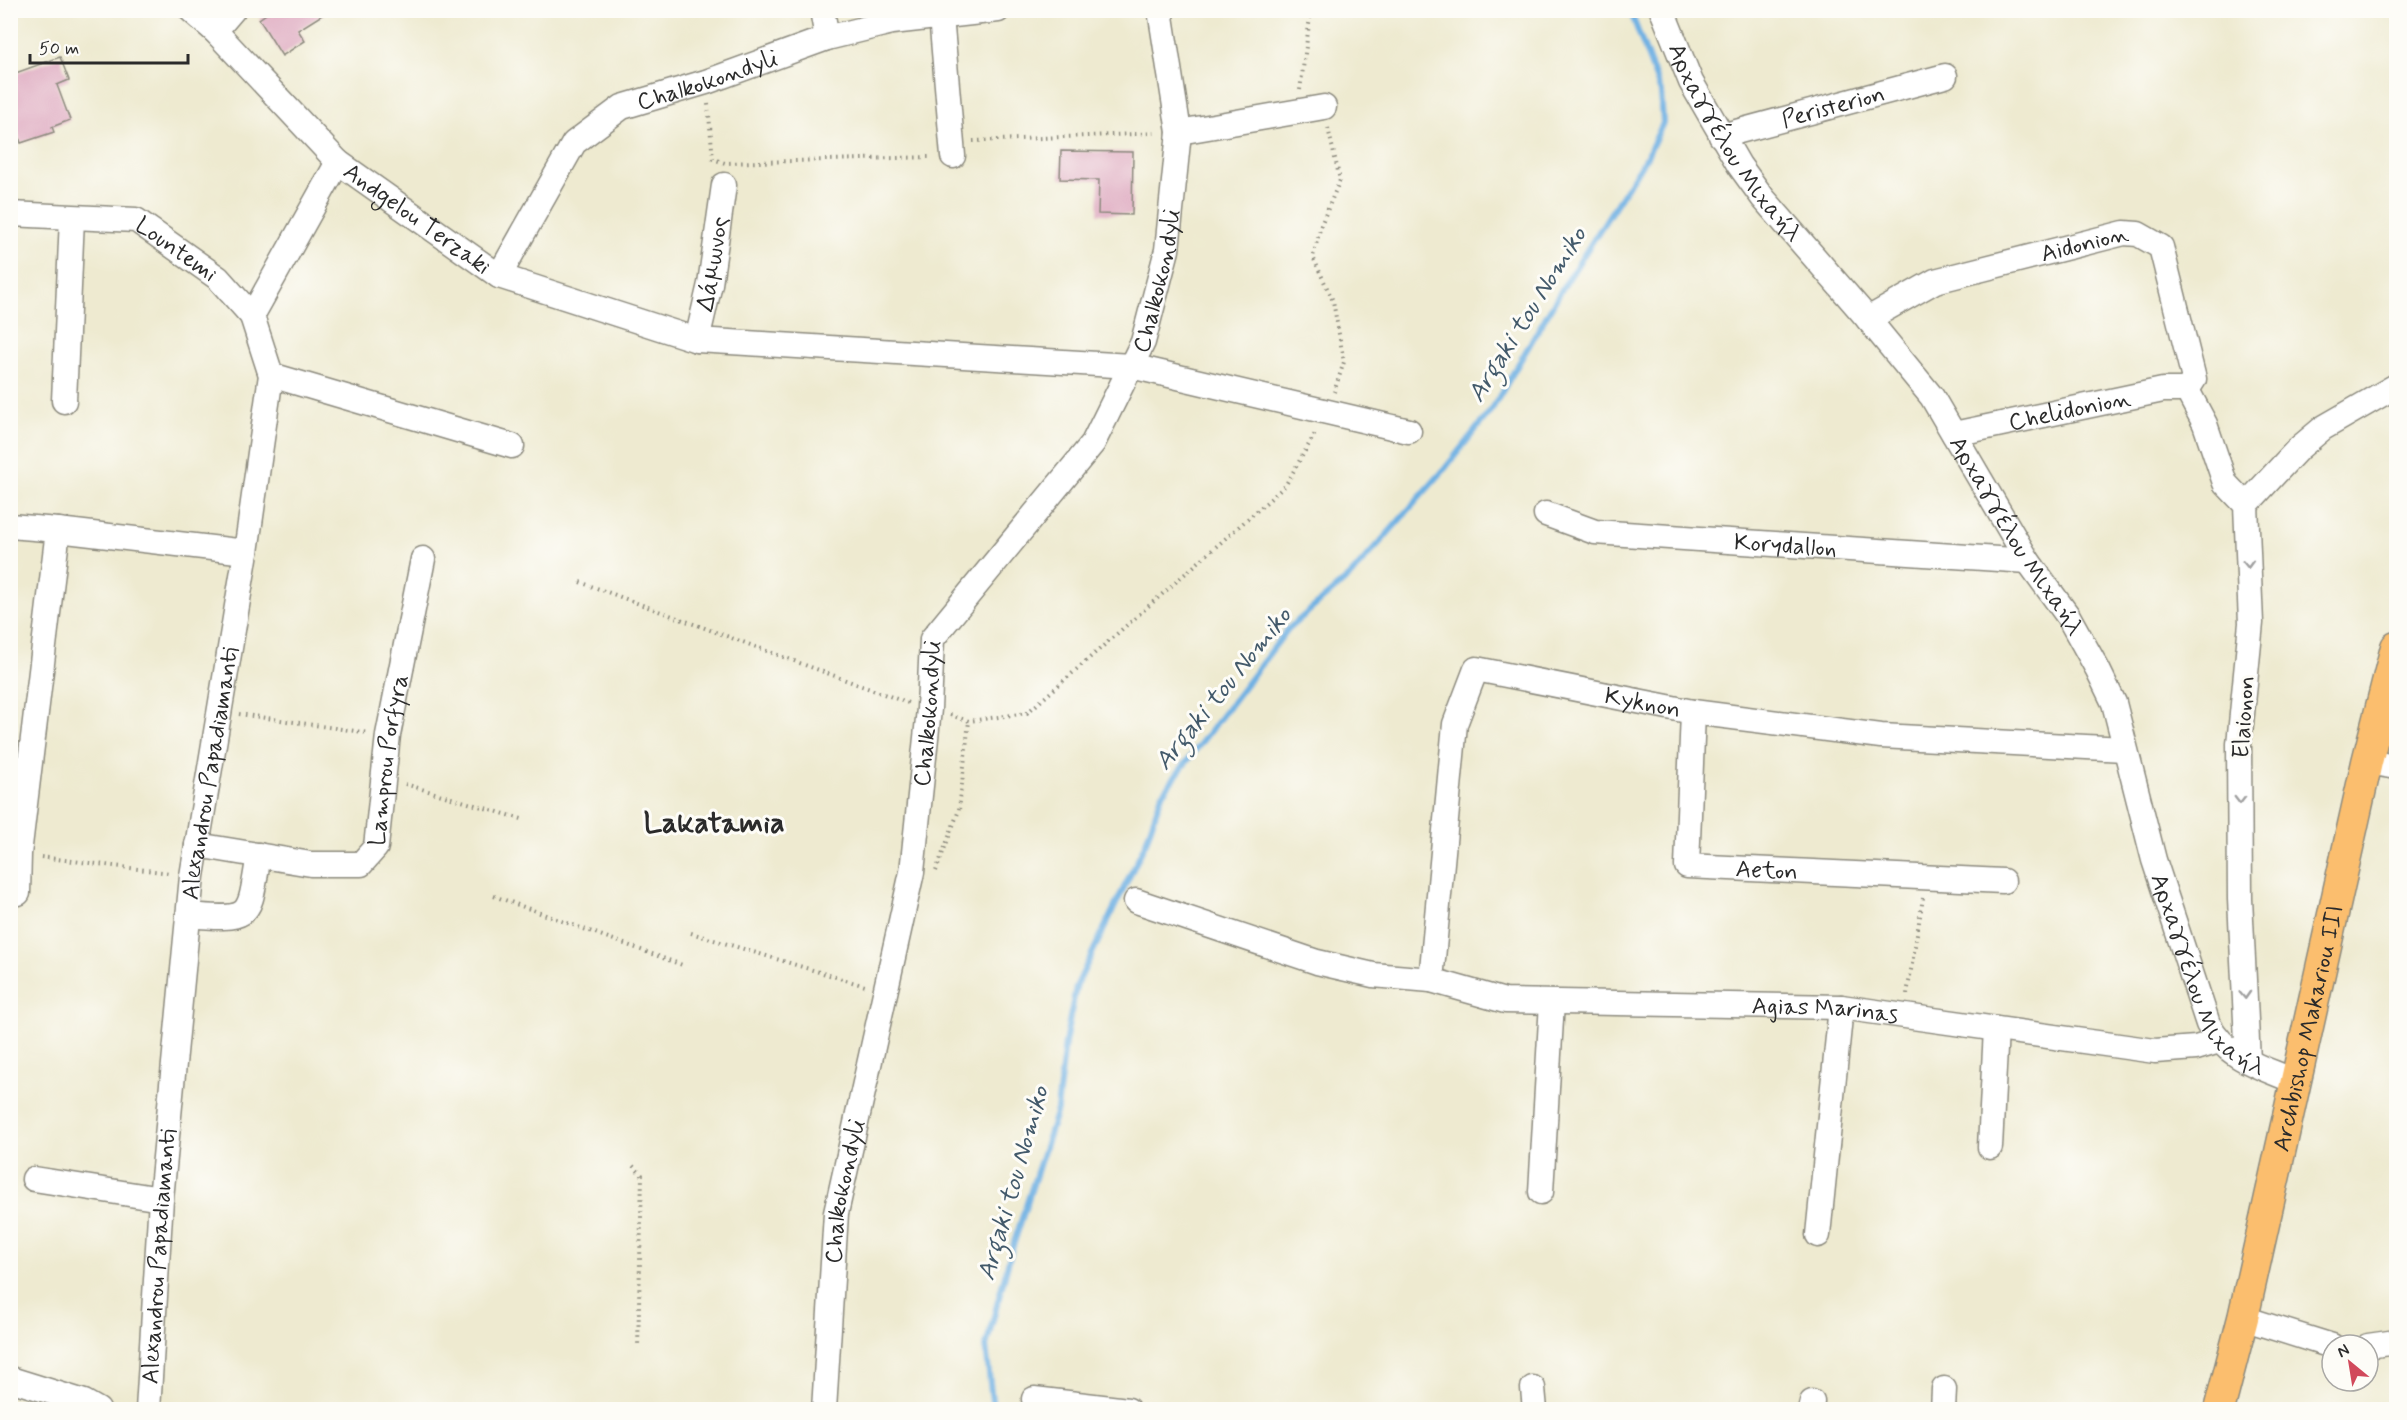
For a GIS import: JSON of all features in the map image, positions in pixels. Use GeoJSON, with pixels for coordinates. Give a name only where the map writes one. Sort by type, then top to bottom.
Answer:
{"type":"FeatureCollection","features":[{"type":"Feature","properties":{"kind":"main road","name":"Archbishop Makariou III"},"geometry":{"type":"LineString","coordinates":[[2219,1410],[2243,1318],[2367,762],[2397,647]]}},
{"type":"Feature","properties":{"kind":"street","name":"Andgelou Terzaki"},"geometry":{"type":"LineString","coordinates":[[191,10],[215,31],[338,162],[499,276],[697,340],[1131,366],[1409,431]]}},
{"type":"Feature","properties":{"kind":"street"},"geometry":{"type":"LineString","coordinates":[[215,31],[233,10]]}},
{"type":"Feature","properties":{"kind":"street"},"geometry":{"type":"LineString","coordinates":[[822,10],[827,38]]}},
{"type":"Feature","properties":{"kind":"street","name":"Chalkokondyli"},"geometry":{"type":"LineString","coordinates":[[499,276],[574,143],[622,106],[706,82],[827,38],[892,22],[998,10]]}},
{"type":"Feature","properties":{"kind":"street","name":"Chalkokondyli"},"geometry":{"type":"LineString","coordinates":[[824,1410],[836,1213],[912,872],[930,709],[932,639],[1093,443],[1143,342],[1167,250],[1179,132],[1160,10]]}},
{"type":"Feature","properties":{"kind":"street","name":"Αρχαγγέλου Μιχαήλ"},"geometry":{"type":"LineString","coordinates":[[1662,10],[1691,82],[1721,136],[1762,198],[1868,319],[1932,397],[2028,561],[2068,616],[2098,670],[2114,703],[2154,860],[2205,1014],[2218,1041],[2231,1053],[2296,1082]]}},
{"type":"Feature","properties":{"kind":"street"},"geometry":{"type":"LineString","coordinates":[[941,16],[952,149]]}},
{"type":"Feature","properties":{"kind":"street","name":"Peristerion"},"geometry":{"type":"LineString","coordinates":[[1721,136],[1945,76]]}},
{"type":"Feature","properties":{"kind":"street"},"geometry":{"type":"LineString","coordinates":[[1179,132],[1324,107]]}},
{"type":"Feature","properties":{"kind":"street"},"geometry":{"type":"LineString","coordinates":[[252,316],[338,162]]}},
{"type":"Feature","properties":{"kind":"street","name":"Δάμωνος"},"geometry":{"type":"LineString","coordinates":[[697,340],[710,284],[724,185]]}},
{"type":"Feature","properties":{"kind":"street","name":"Lountemi"},"geometry":{"type":"LineString","coordinates":[[10,214],[136,220],[218,278],[252,316]]}},
{"type":"Feature","properties":{"kind":"street"},"geometry":{"type":"LineString","coordinates":[[64,401],[72,218]]}},
{"type":"Feature","properties":{"kind":"street","name":"Aidonion"},"geometry":{"type":"LineString","coordinates":[[1868,319],[1935,280],[2124,233],[2138,234],[2161,247],[2194,379],[2187,390]]}},
{"type":"Feature","properties":{"kind":"street","name":"Alexandrou Papadiamanti"},"geometry":{"type":"LineString","coordinates":[[148,1410],[161,1199],[192,876],[246,552],[271,375],[252,316]]}},
{"type":"Feature","properties":{"kind":"street"},"geometry":{"type":"LineString","coordinates":[[271,375],[512,446]]}},
{"type":"Feature","properties":{"kind":"street"},"geometry":{"type":"LineString","coordinates":[[2187,390],[2205,424],[2225,483],[2246,505],[2298,449],[2324,428],[2397,386]]}},
{"type":"Feature","properties":{"kind":"street","name":"Chelidonion"},"geometry":{"type":"LineString","coordinates":[[1954,434],[2163,390],[2187,390]]}},
{"type":"Feature","properties":{"kind":"street","name":"Elaionon"},"geometry":{"type":"LineString","coordinates":[[2246,505],[2251,623],[2239,756],[2240,899],[2248,1061]]}},
{"type":"Feature","properties":{"kind":"street","name":"Korydallon"},"geometry":{"type":"LineString","coordinates":[[1546,514],[1594,532],[2028,561]]}},
{"type":"Feature","properties":{"kind":"street"},"geometry":{"type":"LineString","coordinates":[[10,526],[246,552]]}},
{"type":"Feature","properties":{"kind":"street"},"geometry":{"type":"LineString","coordinates":[[18,892],[15,854],[58,530]]}},
{"type":"Feature","properties":{"kind":"street","name":"Lamprou Porfyra"},"geometry":{"type":"LineString","coordinates":[[197,845],[311,864],[361,864],[376,847],[388,735],[423,559]]}},
{"type":"Feature","properties":{"kind":"street","name":"Kyknon"},"geometry":{"type":"LineString","coordinates":[[1431,980],[1455,724],[1476,669],[1693,712],[1881,736],[2124,749]]}},
{"type":"Feature","properties":{"kind":"street","name":"Aeton"},"geometry":{"type":"LineString","coordinates":[[1693,712],[1687,866],[2002,881]]}},
{"type":"Feature","properties":{"kind":"street"},"geometry":{"type":"LineString","coordinates":[[2367,762],[2397,767]]}},
{"type":"Feature","properties":{"kind":"street"},"geometry":{"type":"LineString","coordinates":[[188,915],[224,918],[240,916],[251,905],[259,855]]}},
{"type":"Feature","properties":{"kind":"street","name":"Agias Marinas"},"geometry":{"type":"LineString","coordinates":[[1136,901],[1317,962],[1373,975],[1431,980],[1505,1001],[1841,1006],[2155,1051],[2196,1048],[2218,1041]]}},
{"type":"Feature","properties":{"kind":"street"},"geometry":{"type":"LineString","coordinates":[[1542,1192],[1552,1002]]}},
{"type":"Feature","properties":{"kind":"street"},"geometry":{"type":"LineString","coordinates":[[1818,1235],[1841,1006]]}},
{"type":"Feature","properties":{"kind":"street"},"geometry":{"type":"LineString","coordinates":[[1990,1148],[1996,1029]]}},
{"type":"Feature","properties":{"kind":"street"},"geometry":{"type":"LineString","coordinates":[[34,1179],[161,1199]]}},
{"type":"Feature","properties":{"kind":"street"},"geometry":{"type":"LineString","coordinates":[[2243,1318],[2320,1342]]}},
{"type":"Feature","properties":{"kind":"street"},"geometry":{"type":"LineString","coordinates":[[2380,1344],[2397,1342]]}},
{"type":"Feature","properties":{"kind":"street"},"geometry":{"type":"LineString","coordinates":[[10,1379],[84,1402],[98,1410]]}},
{"type":"Feature","properties":{"kind":"street"},"geometry":{"type":"LineString","coordinates":[[1034,1399],[1128,1410]]}},
{"type":"Feature","properties":{"kind":"path"},"geometry":{"type":"LineString","coordinates":[[1297,112],[1311,10]]}},
{"type":"Feature","properties":{"kind":"path"},"geometry":{"type":"LineString","coordinates":[[706,82],[713,159],[725,163],[1179,132]]}},
{"type":"Feature","properties":{"kind":"path"},"geometry":{"type":"LineString","coordinates":[[580,582],[889,698],[969,721],[1027,713],[1285,486],[1328,412],[1344,362],[1333,301],[1313,257],[1321,225],[1340,180],[1324,107]]}},
{"type":"Feature","properties":{"kind":"path"},"geometry":{"type":"LineString","coordinates":[[218,711],[388,735]]}},
{"type":"Feature","properties":{"kind":"path"},"geometry":{"type":"LineString","coordinates":[[936,872],[959,810],[969,721]]}},
{"type":"Feature","properties":{"kind":"path"},"geometry":{"type":"LineString","coordinates":[[384,778],[525,820]]}},
{"type":"Feature","properties":{"kind":"path"},"geometry":{"type":"LineString","coordinates":[[15,854],[192,876]]}},
{"type":"Feature","properties":{"kind":"path"},"geometry":{"type":"LineString","coordinates":[[1904,1016],[1927,878]]}},
{"type":"Feature","properties":{"kind":"path"},"geometry":{"type":"LineString","coordinates":[[494,896],[682,965]]}},
{"type":"Feature","properties":{"kind":"path"},"geometry":{"type":"LineString","coordinates":[[691,933],[886,993]]}},
{"type":"Feature","properties":{"kind":"path"},"geometry":{"type":"LineString","coordinates":[[633,1166],[642,1174],[638,1348]]}},
{"type":"Feature","properties":{"kind":"building"},"geometry":{"type":"Polygon","coordinates":[[[272,10],[330,10],[298,30],[305,41],[282,56],[259,19],[272,10]]]}},
{"type":"Feature","properties":{"kind":"building"},"geometry":{"type":"Polygon","coordinates":[[[60,57],[69,80],[57,85],[70,120],[52,127],[54,132],[21,143],[10,113],[10,75],[60,57]]]}},
{"type":"Feature","properties":{"kind":"building"},"geometry":{"type":"Polygon","coordinates":[[[1061,151],[1133,152],[1132,215],[1098,214],[1099,180],[1060,179],[1061,151]]]}},
{"type":"Feature","properties":{"kind":"waterway","name":"Argaki tou Nomiko"},"geometry":{"type":"LineString","coordinates":[[993,1410],[986,1346],[1011,1252],[1057,1110],[1065,1043],[1076,987],[1146,842],[1162,794],[1288,629],[1350,576],[1443,471],[1492,409],[1562,289],[1647,156],[1663,123],[1661,92],[1630,10]]}},
{"type":"Feature","properties":{"kind":"district","name":"Lakatamia"},"geometry":{"type":"Point","coordinates":[714,822]}}]}
